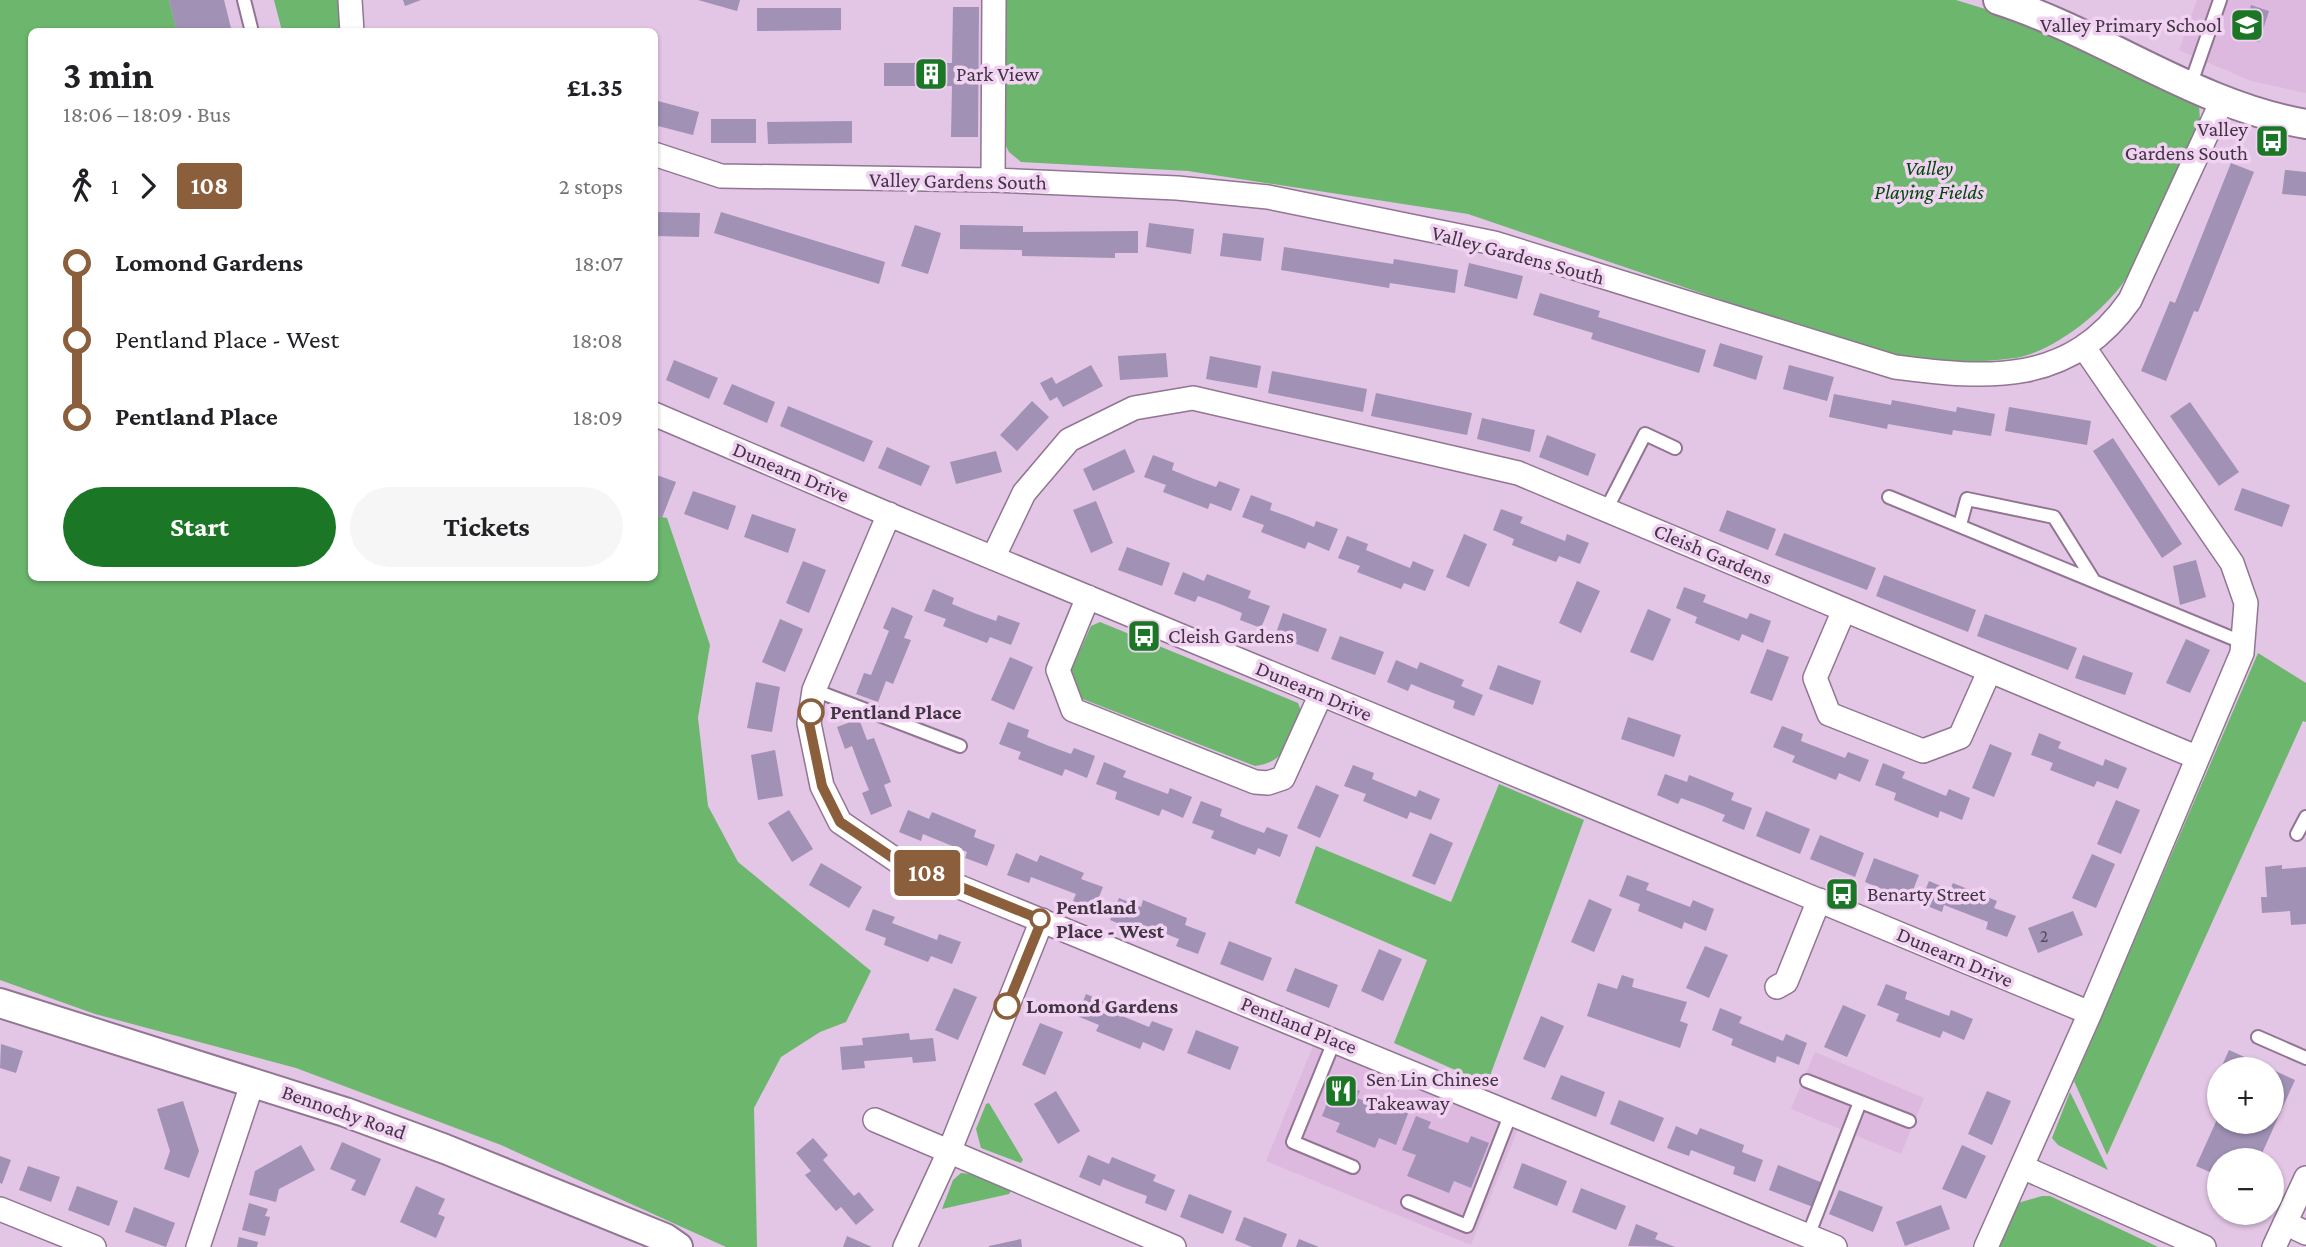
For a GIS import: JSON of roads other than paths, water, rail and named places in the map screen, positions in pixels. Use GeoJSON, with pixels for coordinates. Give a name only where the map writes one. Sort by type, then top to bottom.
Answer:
{"type":"FeatureCollection","features":[{"type":"Feature","properties":{"kind":"street"},"geometry":{"type":"LineString","coordinates":[[350,0],[352,28]]}},
{"type":"Feature","properties":{"kind":"street"},"geometry":{"type":"LineString","coordinates":[[993,0],[993,180]]}},
{"type":"Feature","properties":{"kind":"street"},"geometry":{"type":"LineString","coordinates":[[1998,0],[2057,20],[2222,101],[2306,124]]}},
{"type":"Feature","properties":{"kind":"street","name":"Valley Gardens South"},"geometry":{"type":"LineString","coordinates":[[658,155],[720,176],[993,180],[1177,187],[1268,197],[1481,240],[1895,367],[1957,375],[2002,375],[2051,363],[2085,349],[2113,325],[2130,300],[2222,101]]}},
{"type":"Feature","properties":{"kind":"street"},"geometry":{"type":"LineString","coordinates":[[1986,1247],[2090,1013],[2196,757],[2233,677],[2244,643],[2246,603],[2232,563],[2085,349]]}},
{"type":"Feature","properties":{"kind":"street","name":"Cleish Gardens"},"geometry":{"type":"LineString","coordinates":[[993,558],[1024,493],[1069,440],[1133,408],[1193,398],[1518,473],[2196,757]]}},
{"type":"Feature","properties":{"kind":"street","name":"Dunearn Drive"},"geometry":{"type":"LineString","coordinates":[[658,416],[993,558],[2090,1013]]}},
{"type":"Feature","properties":{"kind":"street","name":"Pentland Place"},"geometry":{"type":"LineString","coordinates":[[889,514],[814,690],[809,723],[822,786],[840,822],[899,862],[1335,1039],[1835,1247]]}},
{"type":"Feature","properties":{"kind":"street"},"geometry":{"type":"LineString","coordinates":[[1088,597],[1058,670],[1073,710],[1255,782],[1268,783],[1283,778],[1321,694]]}},
{"type":"Feature","properties":{"kind":"street"},"geometry":{"type":"LineString","coordinates":[[1844,610],[1815,678],[1829,714],[1923,751],[1960,737],[1989,672]]}},
{"type":"Feature","properties":{"kind":"street"},"geometry":{"type":"LineString","coordinates":[[1777,987],[1786,982],[1819,900]]}},
{"type":"Feature","properties":{"kind":"street"},"geometry":{"type":"LineString","coordinates":[[905,1247],[949,1152],[1042,920]]}},
{"type":"Feature","properties":{"kind":"street","name":"Bennochy Road"},"geometry":{"type":"LineString","coordinates":[[0,1003],[254,1081],[445,1149],[665,1238],[678,1247]]}},
{"type":"Feature","properties":{"kind":"street"},"geometry":{"type":"LineString","coordinates":[[198,1247],[254,1081]]}},
{"type":"Feature","properties":{"kind":"street"},"geometry":{"type":"LineString","coordinates":[[875,1120],[1174,1247]]}},
{"type":"Feature","properties":{"kind":"street"},"geometry":{"type":"LineString","coordinates":[[2022,1167],[2204,1247]]}},
{"type":"Feature","properties":{"kind":"street"},"geometry":{"type":"LineString","coordinates":[[2274,1247],[2306,1178]]}},
{"type":"Feature","properties":{"kind":"street"},"geometry":{"type":"LineString","coordinates":[[0,1209],[94,1247]]}},
{"type":"Feature","properties":{"kind":"street"},"geometry":{"type":"LineString","coordinates":[[2285,1223],[2306,1233]]}},
{"type":"Feature","properties":{"kind":"lane"},"geometry":{"type":"LineString","coordinates":[[244,0],[250,28]]}},
{"type":"Feature","properties":{"kind":"lane"},"geometry":{"type":"LineString","coordinates":[[2190,86],[2220,0]]}},
{"type":"Feature","properties":{"kind":"lane"},"geometry":{"type":"LineString","coordinates":[[1606,510],[1645,434],[1675,448]]}},
{"type":"Feature","properties":{"kind":"lane"},"geometry":{"type":"LineString","coordinates":[[1889,497],[2244,643]]}},
{"type":"Feature","properties":{"kind":"lane"},"geometry":{"type":"LineString","coordinates":[[1960,525],[1967,499],[2054,517],[2094,581]]}},
{"type":"Feature","properties":{"kind":"lane"},"geometry":{"type":"LineString","coordinates":[[814,690],[960,746]]}},
{"type":"Feature","properties":{"kind":"lane"},"geometry":{"type":"LineString","coordinates":[[2297,834],[2306,817]]}},
{"type":"Feature","properties":{"kind":"lane"},"geometry":{"type":"LineString","coordinates":[[2258,1037],[2306,1058]]}},
{"type":"Feature","properties":{"kind":"lane"},"geometry":{"type":"LineString","coordinates":[[1335,1039],[1293,1142],[1353,1167]]}},
{"type":"Feature","properties":{"kind":"lane"},"geometry":{"type":"LineString","coordinates":[[1807,1081],[1909,1121]]}},
{"type":"Feature","properties":{"kind":"lane"},"geometry":{"type":"LineString","coordinates":[[1808,1236],[1860,1102]]}},
{"type":"Feature","properties":{"kind":"lane"},"geometry":{"type":"LineString","coordinates":[[1408,1202],[1467,1226],[1511,1113]]}},
{"type":"Feature","properties":{"kind":"place","name":"Valley Primary School"},"geometry":{"type":"Point","coordinates":[2247,25]}},
{"type":"Feature","properties":{"kind":"place","name":"Park View"},"geometry":{"type":"Point","coordinates":[931,74]}},
{"type":"Feature","properties":{"kind":"place","name":"Valley Gardens South"},"geometry":{"type":"Point","coordinates":[2272,141]}},
{"type":"Feature","properties":{"kind":"place","name":"Cleish Gardens"},"geometry":{"type":"Point","coordinates":[1144,636]}},
{"type":"Feature","properties":{"kind":"place","name":"Pentland Place"},"geometry":{"type":"Point","coordinates":[811,712]}},
{"type":"Feature","properties":{"kind":"place","name":"Benarty Street"},"geometry":{"type":"Point","coordinates":[1842,894]}},
{"type":"Feature","properties":{"kind":"place","name":"Pentland Place - West"},"geometry":{"type":"Point","coordinates":[1040,919]}},
{"type":"Feature","properties":{"kind":"place","name":"Lomond Gardens"},"geometry":{"type":"Point","coordinates":[1007,1006]}},
{"type":"Feature","properties":{"kind":"place","name":"Sen Lin Chinese Takeaway"},"geometry":{"type":"Point","coordinates":[1341,1091]}},
{"type":"Feature","properties":{"kind":"park label","name":"Valley Playing Fields"},"geometry":{"type":"Point","coordinates":[1929,180]}}]}
